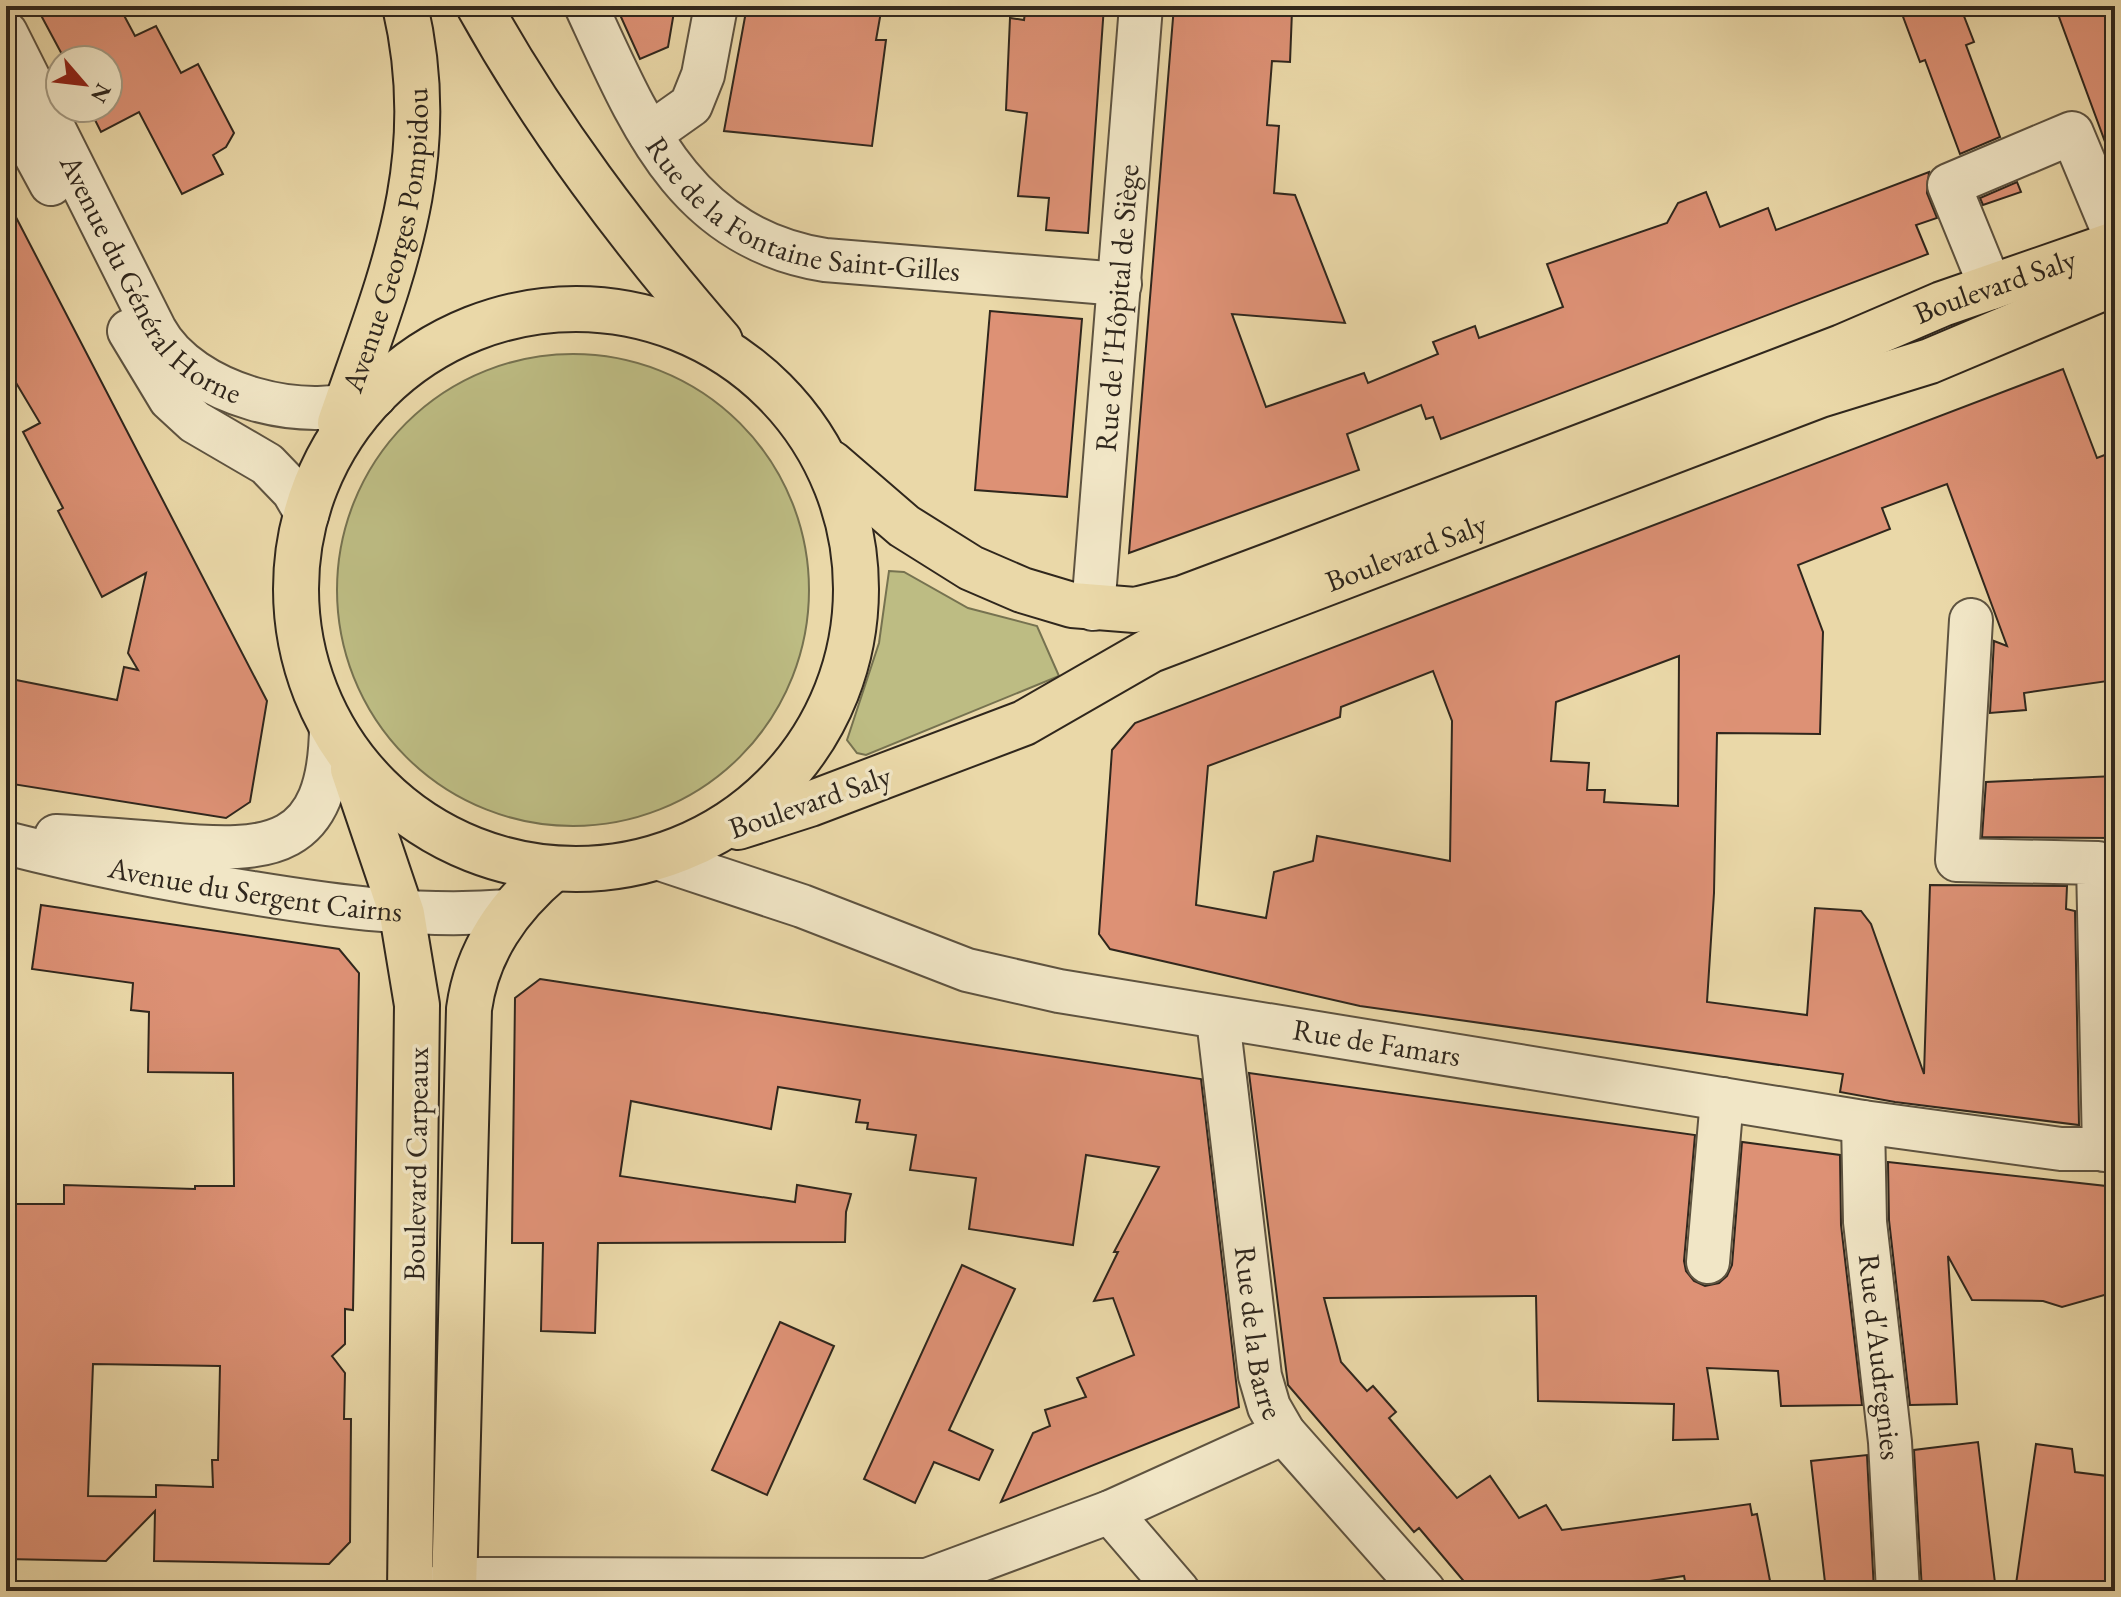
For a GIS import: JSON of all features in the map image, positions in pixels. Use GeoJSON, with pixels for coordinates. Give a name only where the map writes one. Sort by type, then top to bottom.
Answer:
{"type":"FeatureCollection","features":[{"type":"Feature","properties":{"kind":"main road","name":"Avenue Georges Pompidou"},"geometry":{"type":"LineString","coordinates":[[338,737],[307,666],[299,629],[298,565],[307,515],[323,471],[360,401],[414,186],[418,130],[416,67],[405,6]]}},
{"type":"Feature","properties":{"kind":"main road"},"geometry":{"type":"LineString","coordinates":[[338,737],[378,788],[429,829],[489,856],[553,869],[606,868],[657,858],[705,838],[749,810],[787,773],[824,719],[844,671],[854,619],[854,554],[843,503],[822,454],[784,401],[735,358],[664,277],[578,165],[479,6]]}},
{"type":"Feature","properties":{"kind":"main road","name":"Boulevard Saly"},"geometry":{"type":"LineString","coordinates":[[822,454],[904,526],[971,568],[1022,590],[1093,609],[1135,610],[1183,598],[1842,347],[1942,304],[2115,244]]}},
{"type":"Feature","properties":{"kind":"main road","name":"Boulevard Saly"},"geometry":{"type":"LineString","coordinates":[[705,838],[810,804],[1024,723],[1151,650],[1820,395],[1930,361],[2115,283]]}},
{"type":"Feature","properties":{"kind":"main road"},"geometry":{"type":"LineString","coordinates":[[360,401],[414,361],[460,335],[509,317],[548,311],[587,309],[639,316],[689,333],[735,358]]}},
{"type":"Feature","properties":{"kind":"main road","name":"Boulevard Carpeaux"},"geometry":{"type":"LineString","coordinates":[[338,737],[402,914],[414,979],[418,1043],[410,1591]]}},
{"type":"Feature","properties":{"kind":"main road","name":"Boulevard Carpeaux"},"geometry":{"type":"LineString","coordinates":[[447,1587],[469,1009],[478,970],[509,911],[553,869]]}},
{"type":"Feature","properties":{"kind":"street"},"geometry":{"type":"LineString","coordinates":[[586,6],[650,134]]}},
{"type":"Feature","properties":{"kind":"street","name":"Rue de la Fontaine Saint-Gilles"},"geometry":{"type":"LineString","coordinates":[[716,6],[703,75],[691,105],[650,134],[687,185],[723,222],[742,234],[782,250],[825,260],[1120,284]]}},
{"type":"Feature","properties":{"kind":"street","name":"Rue de l'Hôpital de Siège"},"geometry":{"type":"LineString","coordinates":[[1093,609],[1141,6]]}},
{"type":"Feature","properties":{"kind":"street","name":"Avenue du Général Horne"},"geometry":{"type":"LineString","coordinates":[[6,33],[16,119],[149,368],[165,392],[195,422],[267,464],[293,491],[307,515]]}},
{"type":"Feature","properties":{"kind":"street","name":"Avenue du Général Horne"},"geometry":{"type":"LineString","coordinates":[[16,119],[173,356],[204,378],[271,402],[310,408],[360,401]]}},
{"type":"Feature","properties":{"kind":"street"},"geometry":{"type":"LineString","coordinates":[[1991,288],[1949,185],[2072,133],[2115,236]]}},
{"type":"Feature","properties":{"kind":"street"},"geometry":{"type":"LineString","coordinates":[[1971,620],[1957,860],[2098,863],[2110,1149]]}},
{"type":"Feature","properties":{"kind":"street","name":"Avenue du Sergent Cairns"},"geometry":{"type":"LineString","coordinates":[[6,833],[215,849],[261,847],[294,829],[324,791],[338,737]]}},
{"type":"Feature","properties":{"kind":"street","name":"Avenue du Sergent Cairns"},"geometry":{"type":"LineString","coordinates":[[6,843],[148,876],[356,910],[456,916],[509,911]]}},
{"type":"Feature","properties":{"kind":"street","name":"Rue de Famars"},"geometry":{"type":"LineString","coordinates":[[657,858],[802,906],[967,970],[1218,1019],[1863,1122],[2061,1149],[2110,1149]]}},
{"type":"Feature","properties":{"kind":"street","name":"Rue de la Barre"},"geometry":{"type":"LineString","coordinates":[[1218,1019],[1260,1376],[1269,1407],[1284,1433],[1424,1591]]}},
{"type":"Feature","properties":{"kind":"street"},"geometry":{"type":"LineString","coordinates":[[1708,1262],[1722,1099]]}},
{"type":"Feature","properties":{"kind":"street","name":"Rue d'Audregnies"},"geometry":{"type":"LineString","coordinates":[[1863,1122],[1865,1222],[1890,1442],[1898,1591]]}},
{"type":"Feature","properties":{"kind":"street"},"geometry":{"type":"LineString","coordinates":[[447,1587],[945,1584],[1284,1433]]}},
{"type":"Feature","properties":{"kind":"street"},"geometry":{"type":"LineString","coordinates":[[1110,1512],[1178,1591]]}},
{"type":"Feature","properties":{"kind":"shaded area"},"geometry":{"type":"Polygon","coordinates":[[[573,354],[619,359],[663,372],[704,394],[740,423],[769,459],[791,500],[804,544],[809,590],[804,636],[791,680],[769,721],[740,757],[704,786],[663,808],[619,821],[573,826],[527,821],[483,808],[442,786],[406,757],[377,721],[355,680],[342,636],[337,590],[342,544],[355,500],[377,459],[406,423],[442,394],[483,372],[527,359],[573,354]]]}},
{"type":"Feature","properties":{"kind":"shaded area"},"geometry":{"type":"Polygon","coordinates":[[[889,571],[904,572],[968,608],[1037,626],[1059,676],[866,755],[857,753],[847,740],[879,643],[889,571]]]}},
{"type":"Feature","properties":{"kind":"building"},"geometry":{"type":"Polygon","coordinates":[[[36,6],[119,6],[135,36],[156,26],[181,73],[198,64],[234,133],[226,147],[213,155],[223,174],[182,194],[139,112],[124,120],[124,44],[56,44],[36,6]]]}},
{"type":"Feature","properties":{"kind":"building"},"geometry":{"type":"Polygon","coordinates":[[[616,6],[675,6],[668,47],[640,59],[616,6]]]}},
{"type":"Feature","properties":{"kind":"building"},"geometry":{"type":"Polygon","coordinates":[[[747,6],[882,6],[876,40],[886,40],[872,146],[724,131],[747,6]]]}},
{"type":"Feature","properties":{"kind":"building"},"geometry":{"type":"Polygon","coordinates":[[[1026,6],[1104,6],[1088,233],[1046,230],[1049,198],[1018,196],[1027,113],[1006,110],[1010,18],[1024,20],[1026,6]]]}},
{"type":"Feature","properties":{"kind":"building"},"geometry":{"type":"Polygon","coordinates":[[[1174,6],[1282,6],[1281,10],[1292,11],[1290,62],[1272,61],[1267,125],[1279,126],[1274,193],[1295,195],[1345,323],[1232,314],[1266,407],[1364,373],[1368,383],[1438,354],[1433,342],[1475,326],[1479,338],[1563,307],[1547,264],[1667,223],[1678,203],[1706,192],[1720,227],[1768,208],[1776,230],[1929,172],[1927,193],[1937,218],[1916,225],[1928,254],[1441,439],[1433,417],[1426,419],[1421,405],[1347,434],[1359,470],[1129,553],[1174,6]]]}},
{"type":"Feature","properties":{"kind":"building"},"geometry":{"type":"Polygon","coordinates":[[[1899,6],[1960,6],[1974,42],[1966,45],[2000,137],[1960,154],[1925,60],[1920,62],[1899,6]]]}},
{"type":"Feature","properties":{"kind":"building"},"geometry":{"type":"Polygon","coordinates":[[[2055,6],[2115,6],[2115,157],[2111,158],[2055,6]]]}},
{"type":"Feature","properties":{"kind":"building"},"geometry":{"type":"Polygon","coordinates":[[[97,124],[116,124],[101,132],[97,124]]]}},
{"type":"Feature","properties":{"kind":"building"},"geometry":{"type":"Polygon","coordinates":[[[2017,182],[2021,192],[1983,205],[1980,198],[2017,182]]]}},
{"type":"Feature","properties":{"kind":"building"},"geometry":{"type":"Polygon","coordinates":[[[6,198],[267,701],[250,802],[226,818],[6,783],[6,678],[117,700],[124,667],[138,670],[128,653],[146,573],[102,597],[58,511],[63,508],[23,432],[40,423],[6,366],[6,198]]]}},
{"type":"Feature","properties":{"kind":"building"},"geometry":{"type":"Polygon","coordinates":[[[990,311],[1082,319],[1067,497],[975,490],[990,311]]]}},
{"type":"Feature","properties":{"kind":"building"},"geometry":{"type":"Polygon","coordinates":[[[2063,369],[2097,458],[2115,451],[2115,680],[2024,693],[2026,710],[1990,713],[1994,641],[2007,646],[1947,484],[1882,508],[1890,529],[1798,565],[1823,632],[1820,734],[1717,733],[1714,893],[1707,1002],[1807,1015],[1815,908],[1861,911],[1871,924],[1924,1074],[1930,885],[2067,886],[2066,909],[2075,911],[2079,1125],[1840,1092],[1843,1074],[1360,1006],[1110,949],[1099,934],[1112,750],[1135,723],[2063,369]],[[1679,656],[1556,702],[1551,761],[1589,763],[1587,790],[1605,790],[1604,802],[1678,806],[1679,656]],[[1433,671],[1341,707],[1340,717],[1208,766],[1196,905],[1266,918],[1274,872],[1313,861],[1317,836],[1450,861],[1452,721],[1433,671]]]}},
{"type":"Feature","properties":{"kind":"building"},"geometry":{"type":"Polygon","coordinates":[[[2115,776],[2115,838],[1982,837],[1986,782],[2115,776]]]}},
{"type":"Feature","properties":{"kind":"building"},"geometry":{"type":"Polygon","coordinates":[[[41,905],[339,949],[359,973],[353,1310],[345,1309],[345,1344],[332,1356],[345,1373],[344,1419],[351,1419],[350,1542],[329,1564],[154,1561],[155,1511],[106,1561],[6,1559],[6,1204],[64,1204],[64,1185],[195,1189],[195,1186],[234,1186],[233,1073],[148,1072],[149,1012],[131,1010],[133,983],[32,969],[41,905]],[[93,1364],[88,1496],[156,1497],[156,1485],[213,1487],[212,1460],[218,1460],[220,1366],[93,1364]]]}},
{"type":"Feature","properties":{"kind":"building"},"geometry":{"type":"Polygon","coordinates":[[[540,979],[1201,1079],[1239,1407],[1001,1502],[1033,1433],[1050,1426],[1045,1410],[1086,1397],[1077,1378],[1134,1355],[1113,1298],[1094,1301],[1118,1252],[1114,1252],[1159,1167],[1086,1155],[1073,1245],[969,1229],[976,1178],[910,1170],[916,1135],[867,1129],[868,1123],[856,1122],[860,1100],[778,1087],[771,1129],[631,1101],[620,1176],[795,1202],[797,1185],[851,1194],[846,1212],[845,1242],[598,1243],[595,1333],[541,1331],[543,1243],[512,1243],[515,998],[540,979]]]}},
{"type":"Feature","properties":{"kind":"building"},"geometry":{"type":"Polygon","coordinates":[[[1249,1073],[1695,1135],[1684,1261],[1686,1271],[1694,1281],[1705,1286],[1719,1283],[1732,1265],[1742,1142],[1840,1155],[1841,1225],[1862,1405],[1781,1406],[1778,1371],[1707,1368],[1718,1439],[1673,1440],[1674,1404],[1538,1401],[1536,1296],[1324,1298],[1341,1362],[1367,1391],[1373,1386],[1396,1412],[1389,1418],[1457,1498],[1490,1476],[1519,1518],[1546,1505],[1562,1530],[1750,1504],[1752,1515],[1757,1514],[1772,1591],[1687,1591],[1684,1576],[1583,1591],[1472,1591],[1419,1528],[1414,1532],[1288,1385],[1249,1073]]]}},
{"type":"Feature","properties":{"kind":"building"},"geometry":{"type":"Polygon","coordinates":[[[1888,1162],[2115,1187],[2115,1292],[2062,1307],[2043,1301],[1972,1300],[1948,1256],[1957,1404],[1910,1405],[1889,1220],[1888,1162]]]}},
{"type":"Feature","properties":{"kind":"building"},"geometry":{"type":"Polygon","coordinates":[[[962,1265],[1015,1289],[949,1430],[993,1450],[979,1480],[934,1462],[915,1503],[864,1479],[962,1265]]]}},
{"type":"Feature","properties":{"kind":"building"},"geometry":{"type":"Polygon","coordinates":[[[780,1322],[834,1346],[767,1495],[712,1470],[780,1322]]]}},
{"type":"Feature","properties":{"kind":"building"},"geometry":{"type":"Polygon","coordinates":[[[1978,1442],[1996,1591],[1922,1591],[1914,1450],[1978,1442]]]}},
{"type":"Feature","properties":{"kind":"building"},"geometry":{"type":"Polygon","coordinates":[[[2036,1444],[2072,1449],[2075,1472],[2115,1477],[2115,1591],[2015,1591],[2036,1444]]]}},
{"type":"Feature","properties":{"kind":"building"},"geometry":{"type":"Polygon","coordinates":[[[1867,1455],[1874,1591],[1826,1591],[1811,1461],[1867,1455]]]}}]}
